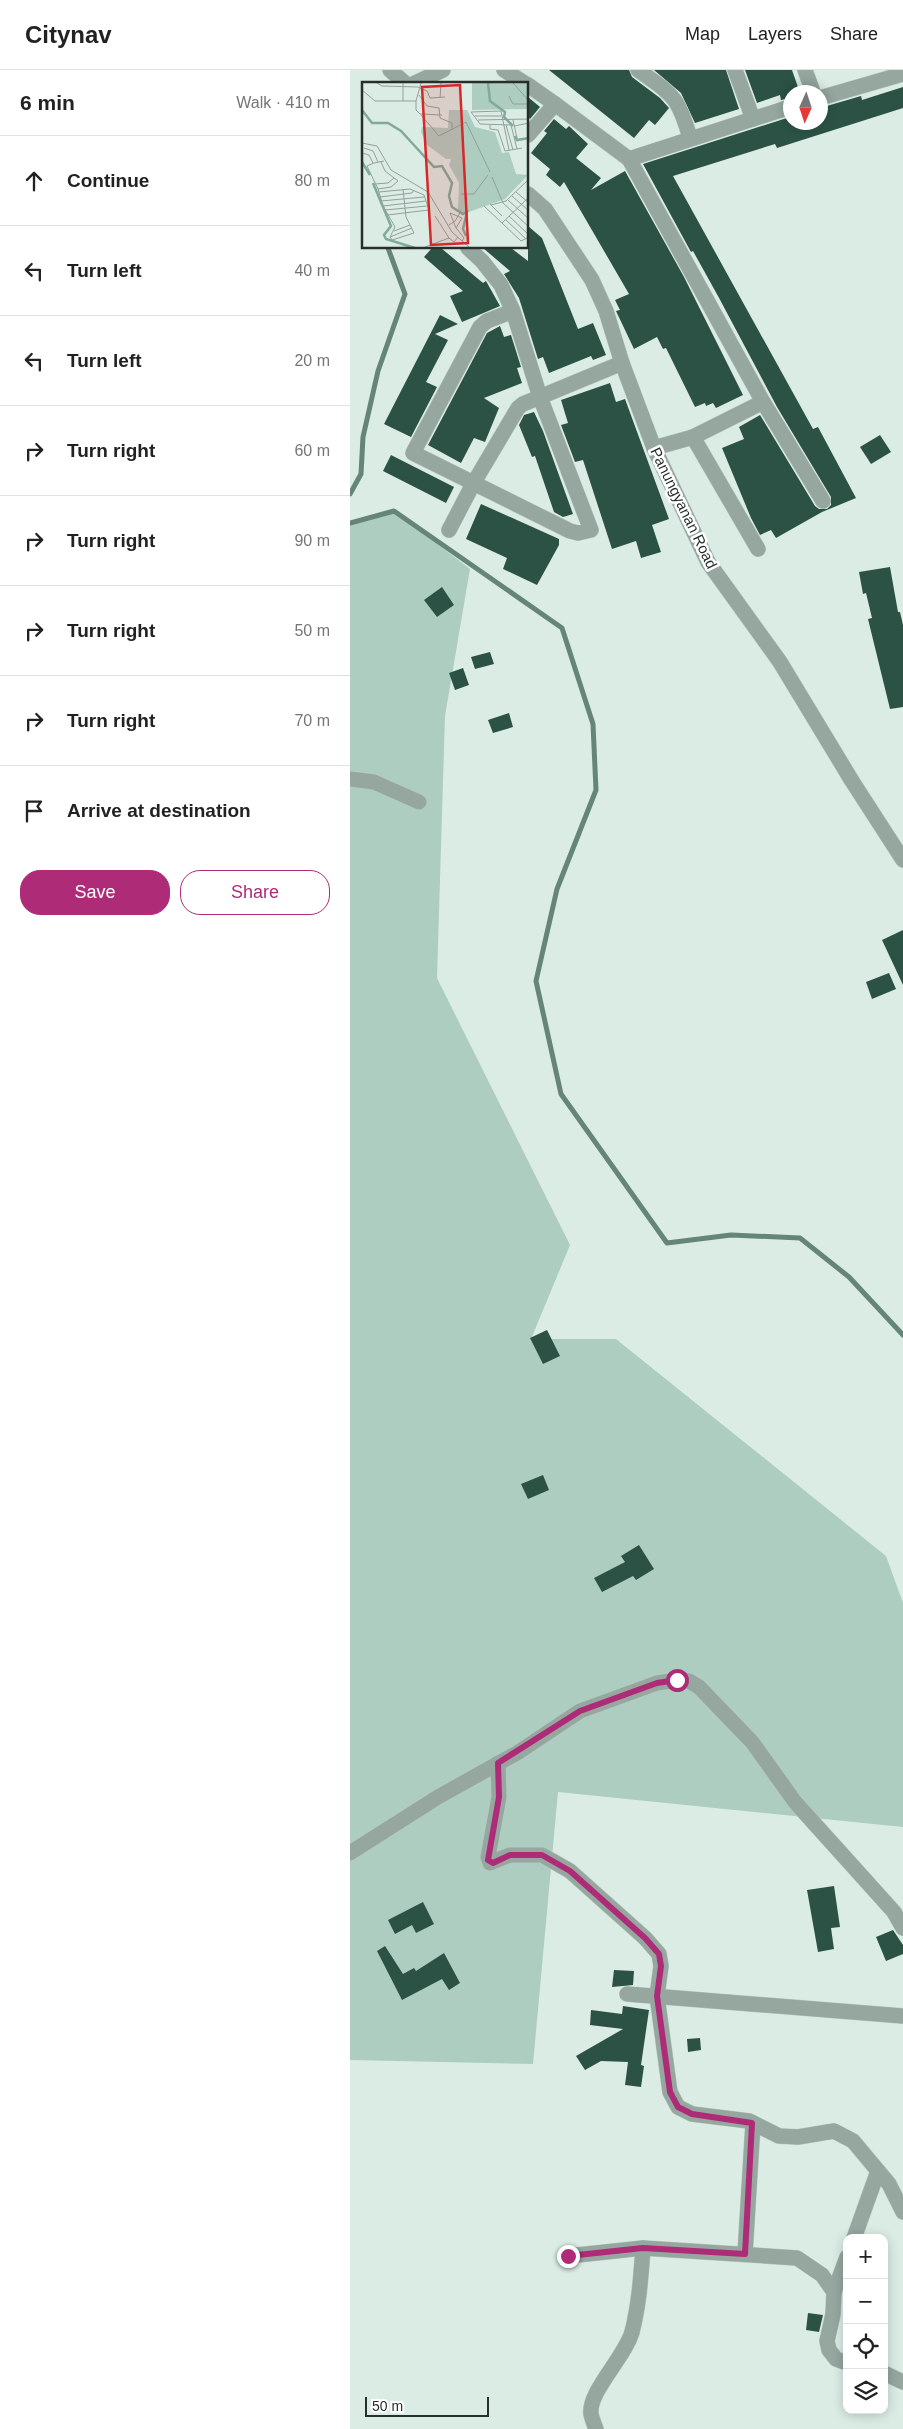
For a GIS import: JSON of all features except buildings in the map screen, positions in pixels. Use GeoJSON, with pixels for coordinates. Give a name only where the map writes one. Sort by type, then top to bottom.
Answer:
{"type":"FeatureCollection","features":[{"type":"Feature","properties":{"kind":"street"},"geometry":{"type":"LineString","coordinates":[[390,70],[404,82]]}},
{"type":"Feature","properties":{"kind":"street"},"geometry":{"type":"LineString","coordinates":[[417,82],[443,70]]}},
{"type":"Feature","properties":{"kind":"street"},"geometry":{"type":"LineString","coordinates":[[504,70],[524,82]]}},
{"type":"Feature","properties":{"kind":"street"},"geometry":{"type":"LineString","coordinates":[[638,70],[675,99],[681,109],[690,138]]}},
{"type":"Feature","properties":{"kind":"street"},"geometry":{"type":"LineString","coordinates":[[735,70],[753,119]]}},
{"type":"Feature","properties":{"kind":"street"},"geometry":{"type":"LineString","coordinates":[[805,70],[810,85]]}},
{"type":"Feature","properties":{"kind":"street"},"geometry":{"type":"LineString","coordinates":[[828,96],[903,74]]}},
{"type":"Feature","properties":{"kind":"street"},"geometry":{"type":"LineString","coordinates":[[529,85],[629,159],[763,402],[822,502]]}},
{"type":"Feature","properties":{"kind":"street"},"geometry":{"type":"LineString","coordinates":[[529,134],[555,104]]}},
{"type":"Feature","properties":{"kind":"street"},"geometry":{"type":"LineString","coordinates":[[629,159],[783,109]]}},
{"type":"Feature","properties":{"kind":"street","name":"Panungyanan Road"},"geometry":{"type":"LineString","coordinates":[[529,195],[545,209],[592,280],[606,311],[622,363],[654,448],[708,562],[780,662],[903,860]]}},
{"type":"Feature","properties":{"kind":"street"},"geometry":{"type":"LineString","coordinates":[[469,249],[482,261],[500,285],[513,311],[540,397],[591,530],[578,533],[570,531],[413,453],[480,327],[487,321],[513,311]]}},
{"type":"Feature","properties":{"kind":"street"},"geometry":{"type":"LineString","coordinates":[[449,530],[473,484],[518,408],[523,404],[622,363]]}},
{"type":"Feature","properties":{"kind":"street"},"geometry":{"type":"LineString","coordinates":[[654,448],[693,437],[763,402]]}},
{"type":"Feature","properties":{"kind":"street"},"geometry":{"type":"LineString","coordinates":[[693,437],[758,549]]}},
{"type":"Feature","properties":{"kind":"street"},"geometry":{"type":"LineString","coordinates":[[350,779],[374,782],[420,802]]}},
{"type":"Feature","properties":{"kind":"street"},"geometry":{"type":"LineString","coordinates":[[350,1853],[580,1711],[657,1683],[689,1681],[699,1687],[752,1742],[795,1802],[894,1912],[903,1928]]}},
{"type":"Feature","properties":{"kind":"street"},"geometry":{"type":"LineString","coordinates":[[498,1763],[499,1797],[488,1860],[493,1863],[510,1855],[542,1855],[570,1871],[645,1938],[659,1954],[661,1966],[657,1996],[670,2092],[678,2107],[692,2114],[752,2123],[779,2136],[798,2137],[834,2131],[853,2141],[889,2184],[903,2212]]}},
{"type":"Feature","properties":{"kind":"street"},"geometry":{"type":"LineString","coordinates":[[627,1994],[903,2016]]}},
{"type":"Feature","properties":{"kind":"street"},"geometry":{"type":"LineString","coordinates":[[745,2254],[752,2123]]}},
{"type":"Feature","properties":{"kind":"street"},"geometry":{"type":"LineString","coordinates":[[855,2234],[878,2171]]}},
{"type":"Feature","properties":{"kind":"street"},"geometry":{"type":"LineString","coordinates":[[596,2429],[591,2413],[594,2395],[614,2368],[631,2334],[640,2290],[643,2248]]}},
{"type":"Feature","properties":{"kind":"street"},"geometry":{"type":"LineString","coordinates":[[568,2256],[643,2248],[797,2258],[822,2274],[834,2292]]}},
{"type":"Feature","properties":{"kind":"street"},"geometry":{"type":"LineString","coordinates":[[843,2268],[834,2292],[833,2314],[827,2341],[829,2350],[836,2359],[843,2362]]}},
{"type":"Feature","properties":{"kind":"street"},"geometry":{"type":"LineString","coordinates":[[888,2375],[903,2382]]}},
{"type":"Feature","properties":{"kind":"green space"},"geometry":{"type":"Polygon","coordinates":[[[394,511],[470,569],[445,716],[437,978],[570,1245],[531,1339],[616,1339],[886,1556],[903,1603],[903,1827],[558,1792],[533,2064],[350,2060],[350,523],[394,511]]]}},
{"type":"Feature","properties":{"kind":"waterway"},"geometry":{"type":"LineString","coordinates":[[350,494],[361,474],[363,437],[378,371],[405,294],[388,249]]}},
{"type":"Feature","properties":{"kind":"waterway"},"geometry":{"type":"LineString","coordinates":[[350,523],[394,511],[562,628],[593,724],[596,790],[557,889],[536,981],[561,1094],[667,1243],[731,1235],[800,1238],[849,1277],[903,1335]]}},
{"type":"Feature","properties":{"kind":"route"},"geometry":{"type":"LineString","coordinates":[[568,2256],[643,2248],[745,2254],[752,2123],[712,2115],[692,2114],[678,2107],[670,2092],[657,1996],[661,1966],[659,1954],[645,1938],[570,1871],[542,1855],[510,1855],[493,1863],[490,1863],[488,1860],[499,1797],[498,1763],[580,1711],[657,1683],[677,1680]]}}]}
